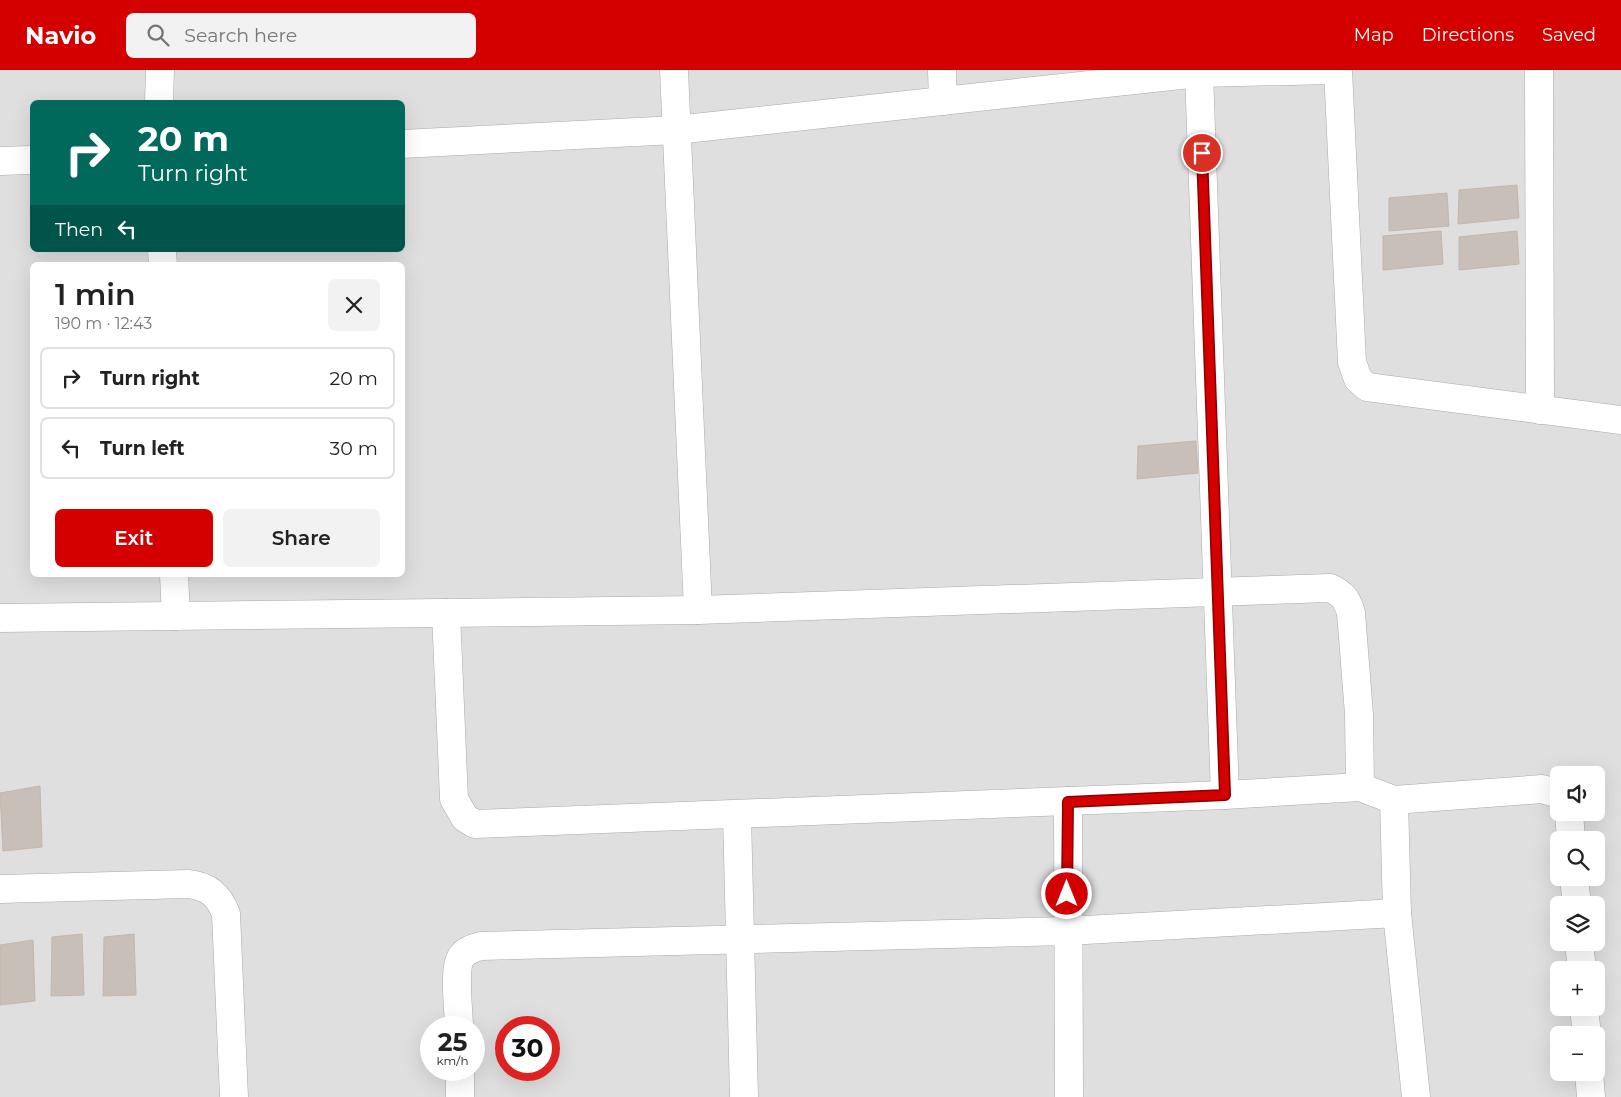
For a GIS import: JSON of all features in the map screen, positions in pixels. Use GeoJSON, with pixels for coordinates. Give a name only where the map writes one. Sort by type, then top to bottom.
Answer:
{"type":"FeatureCollection","features":[{"type":"Feature","properties":{"kind":"street"},"geometry":{"type":"LineString","coordinates":[[159,100],[160,70]]}},
{"type":"Feature","properties":{"kind":"street"},"geometry":{"type":"LineString","coordinates":[[674,70],[698,610]]}},
{"type":"Feature","properties":{"kind":"street"},"geometry":{"type":"LineString","coordinates":[[942,70],[943,101]]}},
{"type":"Feature","properties":{"kind":"street"},"geometry":{"type":"LineString","coordinates":[[405,144],[676,130],[1199,74],[1333,70]]}},
{"type":"Feature","properties":{"kind":"street"},"geometry":{"type":"LineString","coordinates":[[1338,70],[1352,362],[1358,379],[1367,387],[1621,420]]}},
{"type":"Feature","properties":{"kind":"street"},"geometry":{"type":"LineString","coordinates":[[1539,70],[1540,410]]}},
{"type":"Feature","properties":{"kind":"street"},"geometry":{"type":"LineString","coordinates":[[1199,74],[1225,795]]}},
{"type":"Feature","properties":{"kind":"street"},"geometry":{"type":"LineString","coordinates":[[0,161],[30,160]]}},
{"type":"Feature","properties":{"kind":"street"},"geometry":{"type":"LineString","coordinates":[[174,577],[176,616]]}},
{"type":"Feature","properties":{"kind":"street"},"geometry":{"type":"LineString","coordinates":[[0,618],[698,610],[1330,588],[1340,592],[1347,599],[1351,613],[1359,714],[1360,787]]}},
{"type":"Feature","properties":{"kind":"street"},"geometry":{"type":"LineString","coordinates":[[446,613],[454,799],[464,818],[484,826],[1068,802],[1360,787],[1394,800],[1542,789],[1550,791]]}},
{"type":"Feature","properties":{"kind":"street"},"geometry":{"type":"LineString","coordinates":[[1394,800],[1396,913],[1416,1097]]}},
{"type":"Feature","properties":{"kind":"street"},"geometry":{"type":"LineString","coordinates":[[1068,802],[1069,1097]]}},
{"type":"Feature","properties":{"kind":"street"},"geometry":{"type":"LineString","coordinates":[[737,815],[742,937],[744,1097]]}},
{"type":"Feature","properties":{"kind":"street"},"geometry":{"type":"LineString","coordinates":[[0,890],[188,884],[200,885],[214,892],[222,903],[226,914],[234,1097]]}},
{"type":"Feature","properties":{"kind":"street"},"geometry":{"type":"LineString","coordinates":[[459,1016],[458,968],[461,958],[468,950],[481,946],[742,937],[1067,930],[1396,913]]}},
{"type":"Feature","properties":{"kind":"street"},"geometry":{"type":"LineString","coordinates":[[460,1081],[460,1097]]}},
{"type":"Feature","properties":{"kind":"street"},"geometry":{"type":"LineString","coordinates":[[1590,1081],[1591,1097]]}},
{"type":"Feature","properties":{"kind":"shaded area"},"geometry":{"type":"Polygon","coordinates":[[[0,70],[1621,70],[1621,1097],[0,1097],[0,70]]]}},
{"type":"Feature","properties":{"kind":"building"},"geometry":{"type":"Polygon","coordinates":[[[1517,185],[1519,218],[1458,224],[1459,190],[1517,185]]]}},
{"type":"Feature","properties":{"kind":"building"},"geometry":{"type":"Polygon","coordinates":[[[1447,193],[1449,226],[1389,231],[1389,198],[1447,193]]]}},
{"type":"Feature","properties":{"kind":"building"},"geometry":{"type":"Polygon","coordinates":[[[1441,231],[1443,264],[1383,270],[1383,236],[1441,231]]]}},
{"type":"Feature","properties":{"kind":"building"},"geometry":{"type":"Polygon","coordinates":[[[1517,231],[1519,264],[1459,270],[1459,237],[1517,231]]]}},
{"type":"Feature","properties":{"kind":"building"},"geometry":{"type":"Polygon","coordinates":[[[1196,441],[1198,473],[1137,479],[1138,446],[1196,441]]]}},
{"type":"Feature","properties":{"kind":"building"},"geometry":{"type":"Polygon","coordinates":[[[40,786],[42,847],[3,851],[0,793],[40,786]]]}},
{"type":"Feature","properties":{"kind":"building"},"geometry":{"type":"Polygon","coordinates":[[[82,934],[84,995],[51,996],[52,937],[82,934]]]}},
{"type":"Feature","properties":{"kind":"building"},"geometry":{"type":"Polygon","coordinates":[[[134,934],[136,995],[103,996],[104,937],[134,934]]]}},
{"type":"Feature","properties":{"kind":"building"},"geometry":{"type":"Polygon","coordinates":[[[33,940],[35,1001],[0,1005],[0,945],[33,940]]]}},
{"type":"Feature","properties":{"kind":"route"},"geometry":{"type":"LineString","coordinates":[[1067,894],[1068,802],[1225,795],[1202,153]]}}]}
